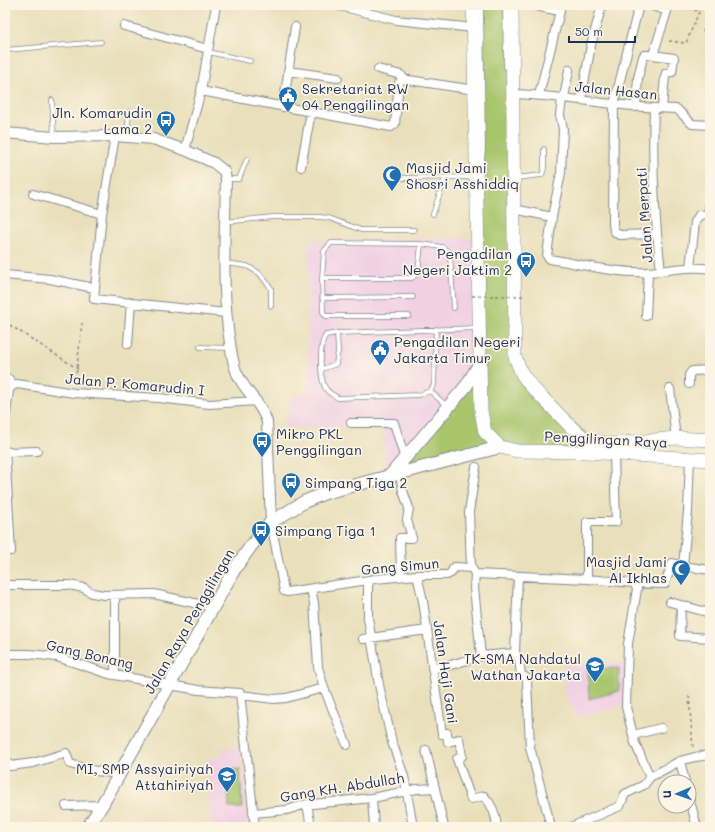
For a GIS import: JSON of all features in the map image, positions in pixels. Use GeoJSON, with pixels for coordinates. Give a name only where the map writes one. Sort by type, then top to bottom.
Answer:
{"type":"FeatureCollection","features":[{"type":"Feature","properties":{"kind":"main road"},"geometry":{"type":"LineString","coordinates":[[473,5],[480,273],[482,424],[485,432],[500,447]]}},
{"type":"Feature","properties":{"kind":"main road"},"geometry":{"type":"LineString","coordinates":[[512,5],[515,358],[522,374],[531,386],[572,428],[587,440],[614,450]]}},
{"type":"Feature","properties":{"kind":"main road"},"geometry":{"type":"LineString","coordinates":[[387,478],[405,459],[467,385],[481,360]]}},
{"type":"Feature","properties":{"kind":"main road","name":"Penggilingan Raya"},"geometry":{"type":"LineString","coordinates":[[500,447],[517,451],[587,452],[614,450],[676,438],[710,440]]}},
{"type":"Feature","properties":{"kind":"main road","name":"Jalan Raya Penggilingan"},"geometry":{"type":"LineString","coordinates":[[88,827],[120,774],[212,607],[242,558],[271,522],[294,508],[325,494],[500,447]]}},
{"type":"Feature","properties":{"kind":"main road","name":"Penggilingan Raya"},"geometry":{"type":"LineString","coordinates":[[614,450],[710,460]]}},
{"type":"Feature","properties":{"kind":"street"},"geometry":{"type":"LineString","coordinates":[[185,150],[201,91],[216,5]]}},
{"type":"Feature","properties":{"kind":"street"},"geometry":{"type":"LineString","coordinates":[[539,95],[560,11],[540,7],[540,5]]}},
{"type":"Feature","properties":{"kind":"street"},"geometry":{"type":"LineString","coordinates":[[581,100],[591,45],[602,5]]}},
{"type":"Feature","properties":{"kind":"street"},"geometry":{"type":"LineString","coordinates":[[639,5],[614,104],[614,231],[619,235],[657,234]]}},
{"type":"Feature","properties":{"kind":"street"},"geometry":{"type":"LineString","coordinates":[[636,107],[638,78],[643,57],[644,55],[653,54],[668,8],[650,5]]}},
{"type":"Feature","properties":{"kind":"street"},"geometry":{"type":"LineString","coordinates":[[340,6],[396,20],[474,28]]}},
{"type":"Feature","properties":{"kind":"street"},"geometry":{"type":"LineString","coordinates":[[124,26],[208,50]]}},
{"type":"Feature","properties":{"kind":"street"},"geometry":{"type":"LineString","coordinates":[[282,107],[294,28]]}},
{"type":"Feature","properties":{"kind":"street","name":"Jalan Merpati"},"geometry":{"type":"LineString","coordinates":[[653,54],[674,58],[672,72],[666,73],[665,77],[658,108],[652,148],[657,234],[661,270],[690,268],[710,269]]}},
{"type":"Feature","properties":{"kind":"street"},"geometry":{"type":"LineString","coordinates":[[378,69],[401,75],[404,79],[475,90]]}},
{"type":"Feature","properties":{"kind":"street"},"geometry":{"type":"LineString","coordinates":[[569,70],[560,115],[563,130],[561,173],[552,217],[547,256],[550,259],[613,269],[648,272],[661,270]]}},
{"type":"Feature","properties":{"kind":"street"},"geometry":{"type":"LineString","coordinates":[[288,71],[338,78]]}},
{"type":"Feature","properties":{"kind":"street"},"geometry":{"type":"LineString","coordinates":[[201,91],[393,127],[395,124],[399,83],[404,79]]}},
{"type":"Feature","properties":{"kind":"street","name":"Jalan Hasan"},"geometry":{"type":"LineString","coordinates":[[513,94],[539,95],[636,107],[677,109],[692,124],[710,126]]}},
{"type":"Feature","properties":{"kind":"street"},"geometry":{"type":"LineString","coordinates":[[302,167],[311,112]]}},
{"type":"Feature","properties":{"kind":"street"},"geometry":{"type":"LineString","coordinates":[[5,133],[54,137],[115,136],[153,139],[185,150],[221,167],[224,171],[226,179],[224,262],[226,313],[230,348],[237,375],[242,384],[265,413],[267,422],[271,522]]}},
{"type":"Feature","properties":{"kind":"street"},"geometry":{"type":"LineString","coordinates":[[115,136],[102,214],[94,299],[226,313]]}},
{"type":"Feature","properties":{"kind":"street"},"geometry":{"type":"LineString","coordinates":[[690,268],[695,222],[699,215],[710,214],[710,191]]}},
{"type":"Feature","properties":{"kind":"street"},"geometry":{"type":"LineString","coordinates":[[33,194],[102,214]]}},
{"type":"Feature","properties":{"kind":"street"},"geometry":{"type":"LineString","coordinates":[[514,209],[552,217]]}},
{"type":"Feature","properties":{"kind":"street"},"geometry":{"type":"LineString","coordinates":[[646,316],[648,272]]}},
{"type":"Feature","properties":{"kind":"street"},"geometry":{"type":"LineString","coordinates":[[5,274],[50,279],[94,288]]}},
{"type":"Feature","properties":{"kind":"street"},"geometry":{"type":"LineString","coordinates":[[128,344],[131,302]]}},
{"type":"Feature","properties":{"kind":"street"},"geometry":{"type":"LineString","coordinates":[[689,384],[689,375],[692,371],[710,370]]}},
{"type":"Feature","properties":{"kind":"street"},"geometry":{"type":"LineString","coordinates":[[5,378],[9,379],[5,422]]}},
{"type":"Feature","properties":{"kind":"street","name":"Jalan P. Komarudin I"},"geometry":{"type":"LineString","coordinates":[[9,390],[17,384],[74,393],[172,399],[208,404],[257,401]]}},
{"type":"Feature","properties":{"kind":"street"},"geometry":{"type":"LineString","coordinates":[[670,389],[676,438]]}},
{"type":"Feature","properties":{"kind":"street"},"geometry":{"type":"LineString","coordinates":[[350,423],[394,423],[405,459]]}},
{"type":"Feature","properties":{"kind":"street"},"geometry":{"type":"LineString","coordinates":[[587,579],[587,522],[616,522],[614,450]]}},
{"type":"Feature","properties":{"kind":"street"},"geometry":{"type":"LineString","coordinates":[[11,552],[5,451],[37,451]]}},
{"type":"Feature","properties":{"kind":"street"},"geometry":{"type":"LineString","coordinates":[[690,458],[688,511],[683,566],[710,570]]}},
{"type":"Feature","properties":{"kind":"street"},"geometry":{"type":"LineString","coordinates":[[476,466],[469,512],[474,588],[481,656]]}},
{"type":"Feature","properties":{"kind":"street"},"geometry":{"type":"LineString","coordinates":[[400,474],[403,491],[409,508],[407,520],[412,538],[400,538],[401,576]]}},
{"type":"Feature","properties":{"kind":"street","name":"Gang Simun"},"geometry":{"type":"LineString","coordinates":[[271,522],[284,591],[290,592],[417,574],[447,575],[451,574],[456,566],[473,571],[518,576],[665,584],[672,563],[683,566]]}},
{"type":"Feature","properties":{"kind":"street","name":"Jalan Haji Gani"},"geometry":{"type":"LineString","coordinates":[[417,574],[427,630],[442,734],[447,733],[448,742],[459,739],[462,756],[457,759],[471,799],[484,796],[489,801],[496,818],[497,827]]}},
{"type":"Feature","properties":{"kind":"street"},"geometry":{"type":"LineString","coordinates":[[518,576],[515,653],[519,658],[521,674],[527,678],[528,681],[530,747],[551,827]]}},
{"type":"Feature","properties":{"kind":"street"},"geometry":{"type":"LineString","coordinates":[[369,580],[367,638],[392,742],[404,776],[414,827]]}},
{"type":"Feature","properties":{"kind":"street"},"geometry":{"type":"LineString","coordinates":[[631,583],[637,589],[628,644],[626,708],[635,743],[650,777]]}},
{"type":"Feature","properties":{"kind":"street"},"geometry":{"type":"LineString","coordinates":[[5,585],[69,585],[84,588],[98,594],[154,594],[212,607]]}},
{"type":"Feature","properties":{"kind":"street"},"geometry":{"type":"LineString","coordinates":[[311,589],[314,603],[318,663],[324,688],[347,745]]}},
{"type":"Feature","properties":{"kind":"street"},"geometry":{"type":"LineString","coordinates":[[115,595],[115,675]]}},
{"type":"Feature","properties":{"kind":"street"},"geometry":{"type":"LineString","coordinates":[[670,602],[710,614]]}},
{"type":"Feature","properties":{"kind":"street"},"geometry":{"type":"LineString","coordinates":[[680,606],[680,636],[710,638]]}},
{"type":"Feature","properties":{"kind":"street"},"geometry":{"type":"LineString","coordinates":[[367,638],[427,630]]}},
{"type":"Feature","properties":{"kind":"street"},"geometry":{"type":"LineString","coordinates":[[432,668],[444,667],[481,656],[515,653]]}},
{"type":"Feature","properties":{"kind":"street","name":"Gang Bonang"},"geometry":{"type":"LineString","coordinates":[[5,654],[30,654],[58,657],[90,669],[115,675],[169,685],[274,699],[286,698],[324,688]]}},
{"type":"Feature","properties":{"kind":"street"},"geometry":{"type":"LineString","coordinates":[[241,695],[255,827]]}},
{"type":"Feature","properties":{"kind":"street"},"geometry":{"type":"LineString","coordinates":[[633,735],[661,728]]}},
{"type":"Feature","properties":{"kind":"street"},"geometry":{"type":"LineString","coordinates":[[426,750],[444,827]]}},
{"type":"Feature","properties":{"kind":"street"},"geometry":{"type":"LineString","coordinates":[[5,763],[8,763],[10,766],[29,764],[66,753],[70,764],[96,771],[120,774]]}},
{"type":"Feature","properties":{"kind":"street"},"geometry":{"type":"LineString","coordinates":[[571,827],[620,806],[625,794],[644,785],[650,777],[680,761],[710,755]]}},
{"type":"Feature","properties":{"kind":"street"},"geometry":{"type":"LineString","coordinates":[[680,761],[683,774]]}},
{"type":"Feature","properties":{"kind":"street","name":"Gang KH. Abdullah"},"geometry":{"type":"LineString","coordinates":[[253,813],[287,810],[308,804],[372,798],[406,791],[436,788]]}},
{"type":"Feature","properties":{"kind":"street"},"geometry":{"type":"LineString","coordinates":[[372,798],[374,827]]}},
{"type":"Feature","properties":{"kind":"street"},"geometry":{"type":"LineString","coordinates":[[308,804],[311,827]]}},
{"type":"Feature","properties":{"kind":"street"},"geometry":{"type":"LineString","coordinates":[[66,806],[102,805]]}},
{"type":"Feature","properties":{"kind":"street"},"geometry":{"type":"LineString","coordinates":[[694,814],[697,827]]}},
{"type":"Feature","properties":{"kind":"lane"},"geometry":{"type":"LineString","coordinates":[[403,178],[477,176],[482,163],[483,147],[482,5]]}},
{"type":"Feature","properties":{"kind":"lane"},"geometry":{"type":"LineString","coordinates":[[505,5],[506,74]]}},
{"type":"Feature","properties":{"kind":"lane"},"geometry":{"type":"LineString","coordinates":[[5,50],[101,42]]}},
{"type":"Feature","properties":{"kind":"lane"},"geometry":{"type":"LineString","coordinates":[[208,50],[250,61]]}},
{"type":"Feature","properties":{"kind":"lane"},"geometry":{"type":"LineString","coordinates":[[52,100],[54,137]]}},
{"type":"Feature","properties":{"kind":"lane"},"geometry":{"type":"LineString","coordinates":[[127,137],[129,112]]}},
{"type":"Feature","properties":{"kind":"lane"},"geometry":{"type":"LineString","coordinates":[[507,148],[509,165],[514,178],[542,175],[544,169],[544,149]]}},
{"type":"Feature","properties":{"kind":"lane"},"geometry":{"type":"LineString","coordinates":[[226,179],[239,179],[247,159]]}},
{"type":"Feature","properties":{"kind":"lane"},"geometry":{"type":"LineString","coordinates":[[433,214],[445,178]]}},
{"type":"Feature","properties":{"kind":"lane"},"geometry":{"type":"LineString","coordinates":[[225,222],[274,217],[319,217],[329,218],[361,230],[414,230]]}},
{"type":"Feature","properties":{"kind":"lane"},"geometry":{"type":"LineString","coordinates":[[409,316],[326,316],[323,312],[322,298],[324,250],[331,243],[421,244],[442,247],[447,250],[450,256],[454,308]]}},
{"type":"Feature","properties":{"kind":"lane"},"geometry":{"type":"LineString","coordinates":[[322,278],[412,278],[418,273],[421,244]]}},
{"type":"Feature","properties":{"kind":"lane"},"geometry":{"type":"LineString","coordinates":[[224,262],[247,266],[259,273],[271,288],[271,306]]}},
{"type":"Feature","properties":{"kind":"lane"},"geometry":{"type":"LineString","coordinates":[[452,274],[480,273]]}},
{"type":"Feature","properties":{"kind":"lane"},"geometry":{"type":"LineString","coordinates":[[322,298],[413,297]]}},
{"type":"Feature","properties":{"kind":"lane"},"geometry":{"type":"LineString","coordinates":[[436,329],[434,385],[430,391],[419,395],[338,398],[329,392],[324,386],[321,341],[326,335],[337,333],[436,329],[480,328]]}},
{"type":"Feature","properties":{"kind":"lane"},"geometry":{"type":"LineString","coordinates":[[322,369],[336,364],[338,351],[337,333]]}},
{"type":"Feature","properties":{"kind":"lane"},"geometry":{"type":"LineString","coordinates":[[200,347],[230,348]]}},
{"type":"Feature","properties":{"kind":"lane"},"geometry":{"type":"LineString","coordinates":[[430,391],[448,407]]}},
{"type":"Feature","properties":{"kind":"path"},"geometry":{"type":"LineString","coordinates":[[676,5],[698,11]]}},
{"type":"Feature","properties":{"kind":"path"},"geometry":{"type":"LineString","coordinates":[[669,41],[686,43],[698,11],[702,5],[710,8],[703,32]]}},
{"type":"Feature","properties":{"kind":"path"},"geometry":{"type":"LineString","coordinates":[[472,296],[524,296]]}},
{"type":"Feature","properties":{"kind":"path"},"geometry":{"type":"LineString","coordinates":[[5,322],[78,369]]}},
{"type":"Feature","properties":{"kind":"path"},"geometry":{"type":"LineString","coordinates":[[74,393],[78,369],[82,323]]}},
{"type":"Feature","properties":{"kind":"path"},"geometry":{"type":"LineString","coordinates":[[689,696],[693,749]]}},
{"type":"Feature","properties":{"kind":"shaded area"},"geometry":{"type":"Polygon","coordinates":[[[478,238],[481,361],[387,478],[382,425],[284,428],[292,395],[308,394],[308,241],[478,238]]]}},
{"type":"Feature","properties":{"kind":"shaded area","name":"TK-SMA Nahdatul Wathan Jakarta"},"geometry":{"type":"Polygon","coordinates":[[[624,663],[625,705],[576,717],[572,704],[566,701],[564,664],[624,663]]]}},
{"type":"Feature","properties":{"kind":"shaded area","name":"MI, SMP Assyairiyah Attahiriyah"},"geometry":{"type":"Polygon","coordinates":[[[241,747],[248,827],[211,827],[207,759],[221,757],[221,749],[241,747]]]}},
{"type":"Feature","properties":{"kind":"green space"},"geometry":{"type":"Polygon","coordinates":[[[474,5],[512,5],[515,357],[543,399],[614,455],[500,447],[387,478],[481,361],[474,5]]]}},
{"type":"Feature","properties":{"kind":"green space"},"geometry":{"type":"Polygon","coordinates":[[[619,668],[619,691],[589,699],[588,669],[619,668]]]}},
{"type":"Feature","properties":{"kind":"green space"},"geometry":{"type":"Polygon","coordinates":[[[240,769],[242,808],[229,808],[228,770],[240,769]]]}},
{"type":"Feature","properties":{"kind":"place","name":"Sekretariat RW 04 Penggilingan"},"geometry":{"type":"Point","coordinates":[288,113]}},
{"type":"Feature","properties":{"kind":"place","name":"Jln. Komarudin Lama 2"},"geometry":{"type":"Point","coordinates":[166,137]}},
{"type":"Feature","properties":{"kind":"place","name":"Masjid Jami Shosri Asshiddiq"},"geometry":{"type":"Point","coordinates":[392,192]}},
{"type":"Feature","properties":{"kind":"place","name":"Pengadilan Negeri Jaktim 2"},"geometry":{"type":"Point","coordinates":[526,278]}},
{"type":"Feature","properties":{"kind":"place","name":"Pengadilan Negeri Jakarta Timur"},"geometry":{"type":"Point","coordinates":[380,366]}},
{"type":"Feature","properties":{"kind":"place","name":"Mikro PKL Penggilingan"},"geometry":{"type":"Point","coordinates":[262,458]}},
{"type":"Feature","properties":{"kind":"place","name":"Simpang Tiga 2"},"geometry":{"type":"Point","coordinates":[291,499]}},
{"type":"Feature","properties":{"kind":"place","name":"Simpang Tiga 1"},"geometry":{"type":"Point","coordinates":[261,547]}},
{"type":"Feature","properties":{"kind":"place","name":"Masjid Jami Al Ikhlas"},"geometry":{"type":"Point","coordinates":[681,586]}},
{"type":"Feature","properties":{"kind":"place","name":"TK-SMA Nahdatul Wathan Jakarta"},"geometry":{"type":"Point","coordinates":[595,683]}},
{"type":"Feature","properties":{"kind":"place","name":"MI, SMP Assyairiyah Attahiriyah"},"geometry":{"type":"Point","coordinates":[227,793]}}]}
